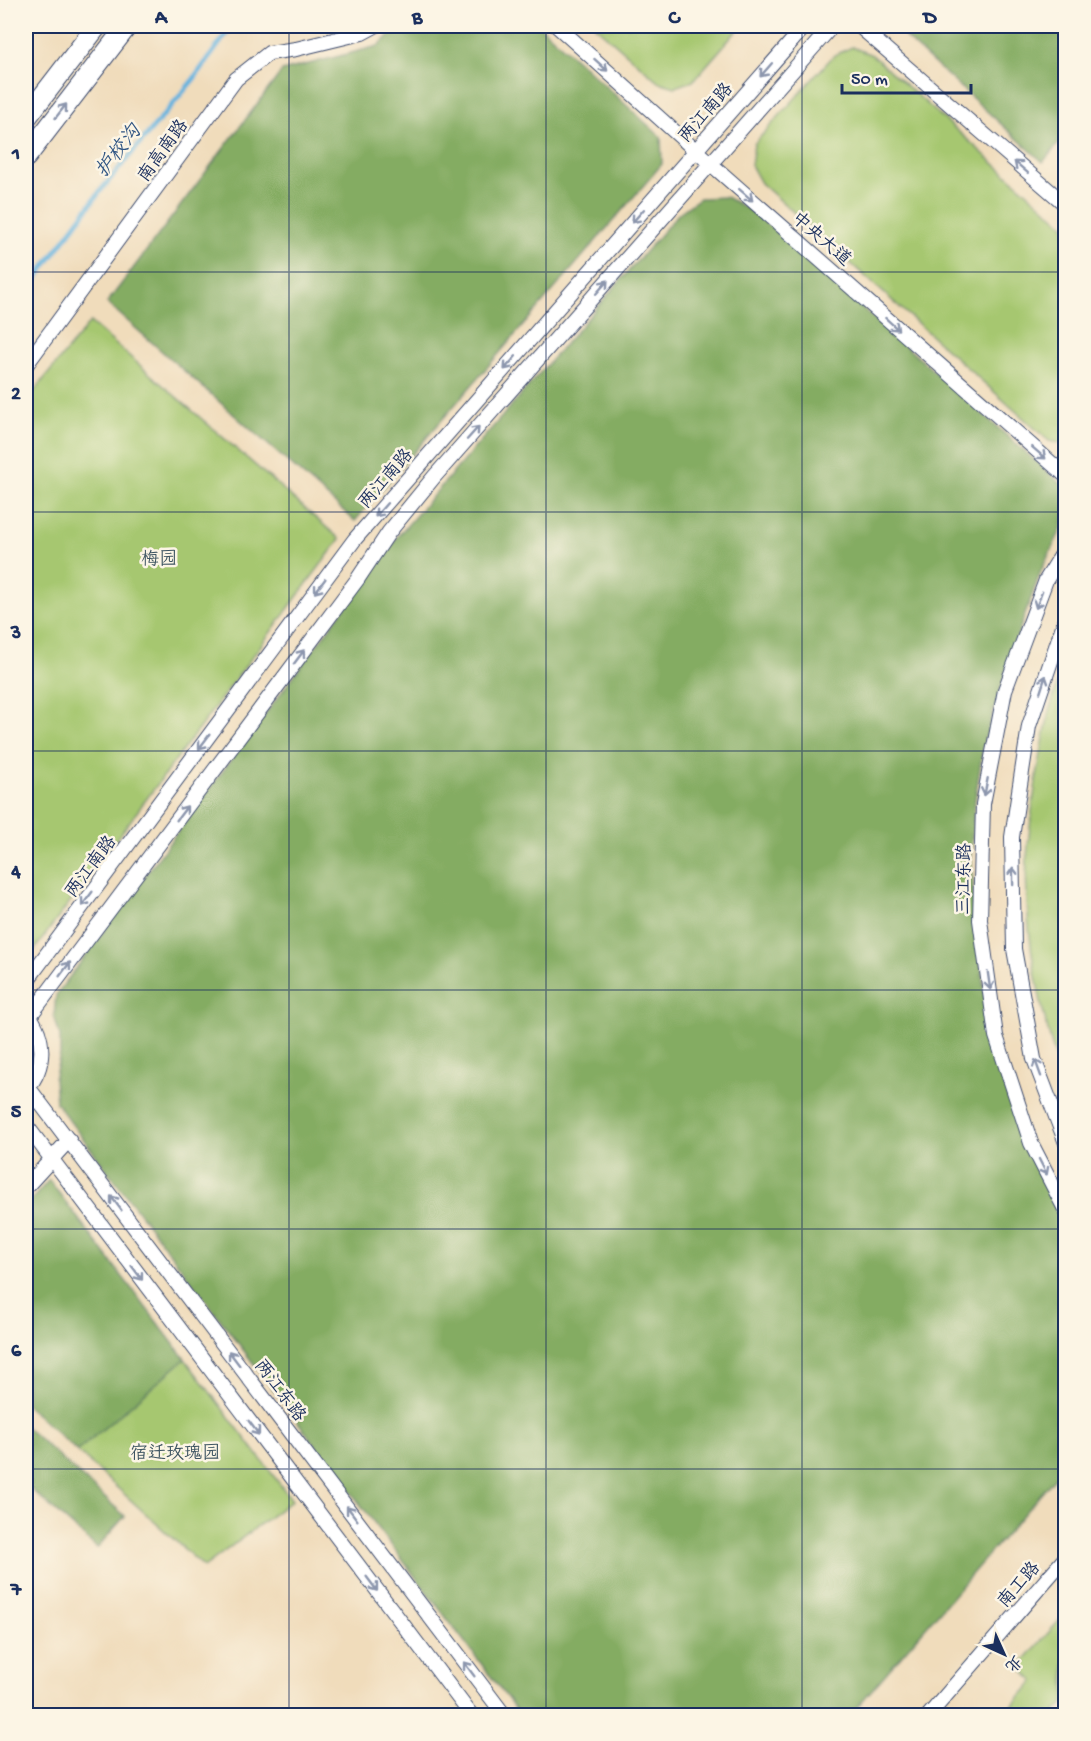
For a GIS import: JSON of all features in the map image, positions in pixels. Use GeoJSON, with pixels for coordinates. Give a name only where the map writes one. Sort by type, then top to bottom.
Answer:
{"type":"FeatureCollection","features":[{"type":"Feature","properties":{"kind":"main road"},"geometry":{"type":"LineString","coordinates":[[26,118],[97,26]]}},
{"type":"Feature","properties":{"kind":"main road"},"geometry":{"type":"LineString","coordinates":[[26,157],[127,26]]}},
{"type":"Feature","properties":{"kind":"street","name":"南高南路"},"geometry":{"type":"LineString","coordinates":[[26,365],[236,79],[269,53],[362,33],[375,26]]}},
{"type":"Feature","properties":{"kind":"street","name":"中央大道"},"geometry":{"type":"LineString","coordinates":[[557,26],[1065,476]]}},
{"type":"Feature","properties":{"kind":"street","name":"两江南路"},"geometry":{"type":"LineString","coordinates":[[26,982],[355,539],[805,26]]}},
{"type":"Feature","properties":{"kind":"street","name":"两江南路"},"geometry":{"type":"LineString","coordinates":[[28,1013],[357,580],[389,532],[434,477],[832,26]]}},
{"type":"Feature","properties":{"kind":"street"},"geometry":{"type":"LineString","coordinates":[[859,26],[1065,205]]}},
{"type":"Feature","properties":{"kind":"street","name":"三江东路"},"geometry":{"type":"LineString","coordinates":[[1065,548],[1047,580],[1005,690],[983,804],[980,920],[996,1036],[1031,1143],[1065,1211]]}},
{"type":"Feature","properties":{"kind":"street"},"geometry":{"type":"LineString","coordinates":[[1065,618],[1029,726],[1012,846],[1014,949],[1034,1059],[1065,1143]]}},
{"type":"Feature","properties":{"kind":"street"},"geometry":{"type":"LineString","coordinates":[[27,1088],[33,1082],[41,1064],[42,1046],[38,1027],[28,1013]]}},
{"type":"Feature","properties":{"kind":"street","name":"两江东路"},"geometry":{"type":"LineString","coordinates":[[27,1088],[69,1140],[505,1716]]}},
{"type":"Feature","properties":{"kind":"street"},"geometry":{"type":"LineString","coordinates":[[26,1125],[472,1716]]}},
{"type":"Feature","properties":{"kind":"street"},"geometry":{"type":"LineString","coordinates":[[26,1187],[69,1140]]}},
{"type":"Feature","properties":{"kind":"street","name":"南工路"},"geometry":{"type":"LineString","coordinates":[[928,1716],[1065,1557]]}},
{"type":"Feature","properties":{"kind":"green space"},"geometry":{"type":"Polygon","coordinates":[[[399,26],[540,26],[661,137],[662,164],[355,521],[107,303],[282,71],[378,46],[399,26]]]}},
{"type":"Feature","properties":{"kind":"green space"},"geometry":{"type":"Polygon","coordinates":[[[595,26],[741,26],[693,81],[675,87],[659,82],[595,26]]]}},
{"type":"Feature","properties":{"kind":"green space"},"geometry":{"type":"Polygon","coordinates":[[[896,26],[1065,26],[1065,136],[1043,162],[907,39],[896,26]]]}},
{"type":"Feature","properties":{"kind":"green space"},"geometry":{"type":"Polygon","coordinates":[[[852,47],[872,55],[1065,226],[1065,444],[1049,441],[761,183],[751,165],[754,144],[834,55],[852,47]]]}},
{"type":"Feature","properties":{"kind":"green space"},"geometry":{"type":"Polygon","coordinates":[[[726,197],[755,213],[1065,487],[1065,514],[1062,528],[1041,571],[1015,642],[984,742],[975,800],[971,853],[975,918],[986,1004],[1004,1085],[1032,1158],[1065,1228],[1065,1466],[850,1715],[520,1715],[56,1103],[54,1079],[60,1055],[60,1036],[54,1016],[56,995],[398,536],[679,213],[700,198],[726,197]]]}},
{"type":"Feature","properties":{"kind":"green space","name":"梅园"},"geometry":{"type":"Polygon","coordinates":[[[90,322],[340,539],[26,961],[26,401],[90,322]]]}},
{"type":"Feature","properties":{"kind":"green space"},"geometry":{"type":"Polygon","coordinates":[[[1065,660],[1065,1086],[1048,1031],[1035,973],[1026,885],[1031,816],[1037,775],[1052,702],[1065,660]]]}},
{"type":"Feature","properties":{"kind":"green space"},"geometry":{"type":"Polygon","coordinates":[[[49,1180],[185,1359],[77,1451],[26,1405],[26,1206],[49,1180]]]}},
{"type":"Feature","properties":{"kind":"green space","name":"宿迁玫瑰园"},"geometry":{"type":"Polygon","coordinates":[[[185,1359],[292,1500],[204,1567],[77,1451],[185,1359]]]}},
{"type":"Feature","properties":{"kind":"green space"},"geometry":{"type":"Polygon","coordinates":[[[26,1427],[125,1516],[97,1548],[26,1485],[26,1427]]]}},
{"type":"Feature","properties":{"kind":"green space"},"geometry":{"type":"Polygon","coordinates":[[[1065,1614],[1065,1702],[1053,1715],[1004,1715],[1034,1681],[1019,1666],[1065,1614]]]}},
{"type":"Feature","properties":{"kind":"waterway","name":"护校沟"},"geometry":{"type":"LineString","coordinates":[[26,292],[101,190],[193,80],[232,26]]}}]}
